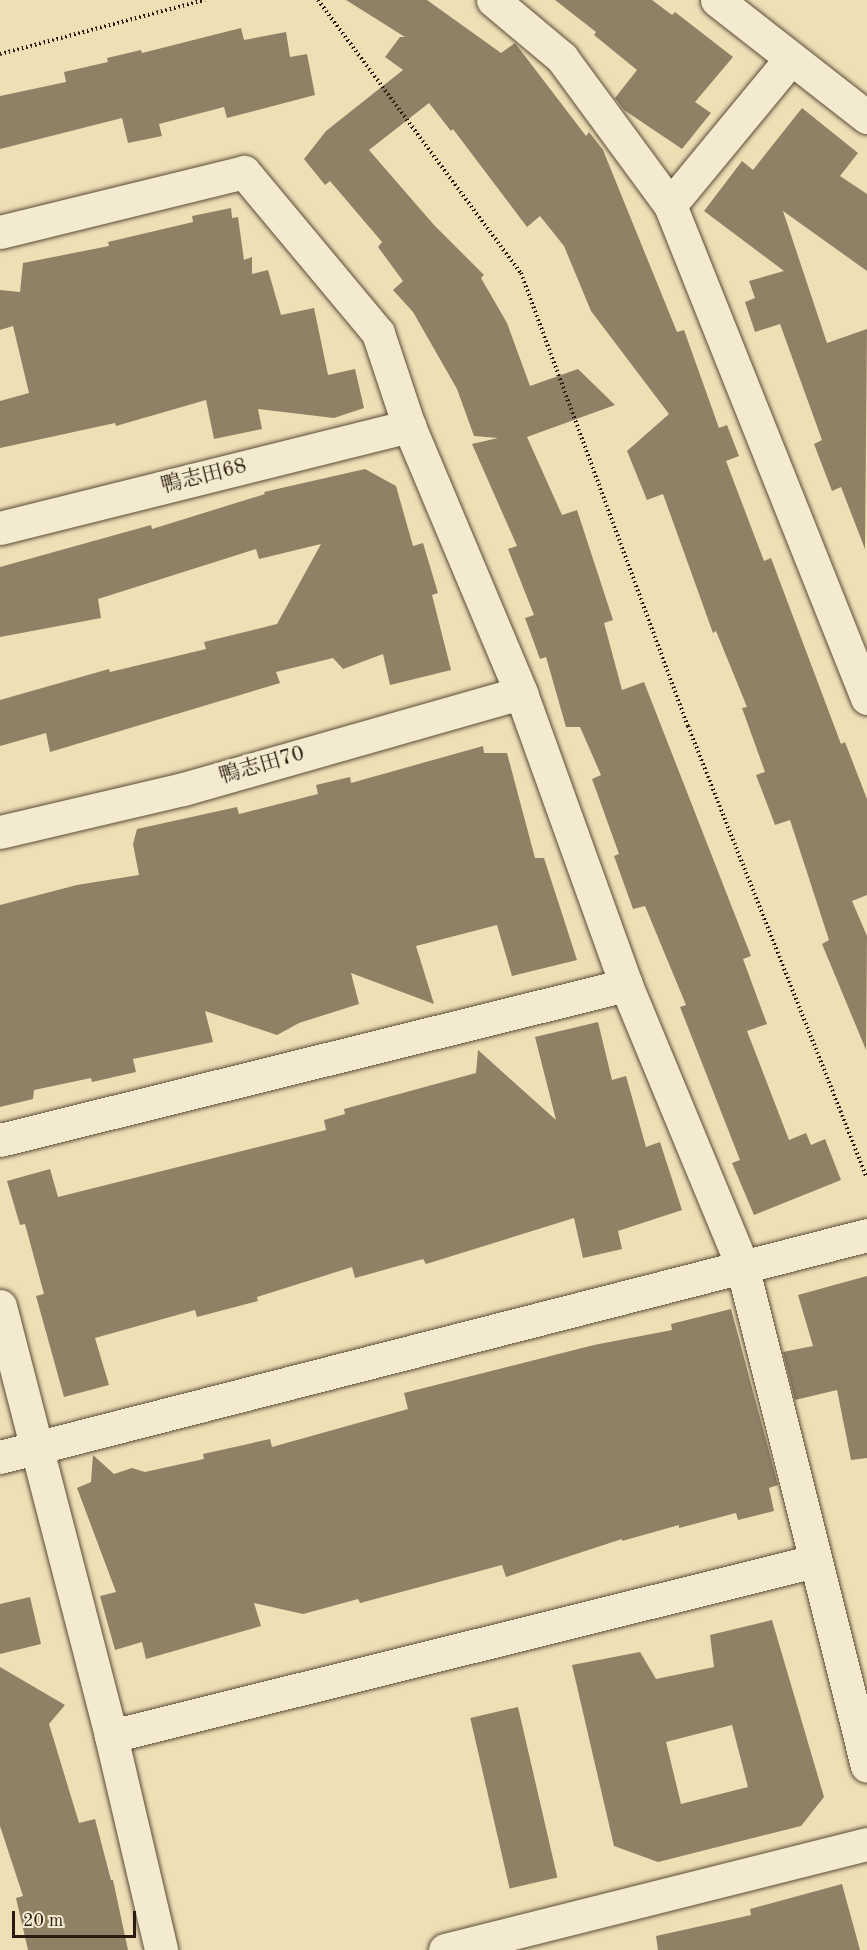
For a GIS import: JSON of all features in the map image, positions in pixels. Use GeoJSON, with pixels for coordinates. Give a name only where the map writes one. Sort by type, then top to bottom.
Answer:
{"type":"FeatureCollection","features":[{"type":"Feature","properties":{"kind":"street"},"geometry":{"type":"LineString","coordinates":[[493,0],[562,58],[670,205],[867,698]]}},
{"type":"Feature","properties":{"kind":"street"},"geometry":{"type":"LineString","coordinates":[[717,0],[867,117]]}},
{"type":"Feature","properties":{"kind":"street"},"geometry":{"type":"LineString","coordinates":[[670,205],[790,58]]}},
{"type":"Feature","properties":{"kind":"street"},"geometry":{"type":"LineString","coordinates":[[0,232],[244,171],[378,333],[409,426],[521,693],[626,985],[742,1265],[867,1766]]}},
{"type":"Feature","properties":{"kind":"street","name":"鴨志田68"},"geometry":{"type":"LineString","coordinates":[[0,528],[409,426]]}},
{"type":"Feature","properties":{"kind":"street","name":"鴨志田70"},"geometry":{"type":"LineString","coordinates":[[0,832],[183,789],[521,693]]}},
{"type":"Feature","properties":{"kind":"street"},"geometry":{"type":"LineString","coordinates":[[0,1140],[626,985]]}},
{"type":"Feature","properties":{"kind":"street"},"geometry":{"type":"LineString","coordinates":[[0,1457],[742,1265],[867,1235]]}},
{"type":"Feature","properties":{"kind":"street"},"geometry":{"type":"LineString","coordinates":[[0,1306],[111,1736],[161,1950]]}},
{"type":"Feature","properties":{"kind":"street"},"geometry":{"type":"LineString","coordinates":[[111,1736],[815,1561]]}},
{"type":"Feature","properties":{"kind":"street"},"geometry":{"type":"LineString","coordinates":[[445,1950],[867,1844]]}},
{"type":"Feature","properties":{"kind":"path"},"geometry":{"type":"LineString","coordinates":[[0,54],[205,0]]}},
{"type":"Feature","properties":{"kind":"path"},"geometry":{"type":"LineString","coordinates":[[318,0],[521,273],[684,715],[867,1177]]}},
{"type":"Feature","properties":{"kind":"building"},"geometry":{"type":"Polygon","coordinates":[[[346,0],[427,0],[501,53],[515,43],[586,136],[589,132],[603,150],[677,332],[684,330],[719,428],[727,425],[739,456],[726,461],[764,561],[771,558],[841,744],[845,742],[867,799],[867,895],[852,901],[867,936],[866,1050],[822,944],[829,940],[790,820],[775,825],[756,775],[765,772],[742,708],[747,707],[716,631],[713,633],[663,494],[647,500],[627,451],[669,414],[591,311],[564,246],[540,216],[527,227],[453,129],[451,131],[429,103],[369,150],[434,225],[484,275],[481,278],[507,323],[530,386],[578,369],[615,405],[527,437],[562,515],[577,510],[613,620],[604,623],[622,690],[644,682],[751,956],[743,959],[767,1024],[747,1031],[789,1140],[806,1133],[811,1145],[825,1139],[841,1180],[754,1215],[732,1163],[740,1160],[680,1007],[686,1005],[645,906],[633,909],[614,856],[619,854],[592,779],[601,775],[580,727],[566,727],[546,657],[540,659],[525,618],[534,615],[508,549],[517,546],[472,444],[498,438],[474,436],[457,389],[413,312],[393,290],[403,281],[378,247],[382,242],[330,181],[325,185],[304,159],[326,131],[403,70],[385,57],[400,37],[405,37],[346,0]]]}},
{"type":"Feature","properties":{"kind":"building"},"geometry":{"type":"Polygon","coordinates":[[[555,0],[652,0],[672,15],[675,12],[733,57],[695,102],[711,113],[682,149],[624,110],[615,98],[637,70],[594,35],[596,32],[555,0]]]}},
{"type":"Feature","properties":{"kind":"building"},"geometry":{"type":"Polygon","coordinates":[[[241,28],[244,40],[286,32],[290,57],[307,54],[315,95],[227,118],[224,107],[159,124],[162,136],[128,143],[122,118],[0,149],[0,96],[66,82],[64,72],[108,62],[107,58],[141,50],[142,53],[241,28]]]}},
{"type":"Feature","properties":{"kind":"building"},"geometry":{"type":"Polygon","coordinates":[[[802,108],[858,153],[840,176],[867,194],[867,271],[783,211],[827,343],[867,329],[865,549],[841,487],[832,491],[814,444],[822,440],[780,324],[755,332],[745,302],[755,298],[749,281],[784,271],[704,211],[742,161],[753,170],[802,108]]]}},
{"type":"Feature","properties":{"kind":"building"},"geometry":{"type":"Polygon","coordinates":[[[231,208],[232,218],[238,217],[244,260],[252,257],[252,274],[268,270],[281,315],[314,308],[328,375],[355,369],[364,408],[334,418],[258,409],[262,429],[214,439],[206,400],[116,426],[115,423],[0,448],[0,401],[29,393],[13,326],[0,330],[0,290],[20,292],[23,263],[109,246],[108,242],[193,222],[192,216],[231,208]]]}},
{"type":"Feature","properties":{"kind":"building"},"geometry":{"type":"Polygon","coordinates":[[[365,469],[396,486],[413,546],[423,543],[438,593],[432,595],[451,670],[390,685],[383,654],[343,669],[333,658],[276,672],[280,683],[50,752],[46,733],[0,746],[0,700],[109,669],[110,672],[206,649],[204,642],[277,624],[321,544],[259,559],[256,549],[98,599],[101,618],[0,637],[0,567],[151,525],[152,529],[265,494],[264,492],[365,469]]]}},
{"type":"Feature","properties":{"kind":"building"},"geometry":{"type":"Polygon","coordinates":[[[483,746],[484,753],[507,753],[535,858],[544,858],[577,960],[512,976],[497,925],[416,946],[434,1004],[351,973],[359,1004],[299,1023],[277,1035],[205,1011],[213,1042],[133,1059],[136,1072],[92,1082],[91,1078],[34,1090],[33,1099],[0,1107],[0,905],[77,885],[139,875],[133,844],[137,829],[237,807],[239,814],[318,794],[316,785],[350,777],[351,783],[483,746]]]}},
{"type":"Feature","properties":{"kind":"building"},"geometry":{"type":"Polygon","coordinates":[[[598,1022],[612,1080],[626,1076],[646,1147],[660,1142],[682,1210],[618,1231],[622,1249],[583,1258],[574,1218],[426,1264],[423,1259],[355,1278],[352,1267],[257,1297],[258,1301],[197,1317],[195,1310],[95,1338],[109,1385],[64,1397],[36,1296],[44,1294],[25,1224],[20,1225],[7,1181],[50,1169],[58,1197],[326,1130],[324,1120],[345,1114],[344,1109],[476,1073],[478,1050],[556,1120],[535,1037],[598,1022]]]}},
{"type":"Feature","properties":{"kind":"building"},"geometry":{"type":"Polygon","coordinates":[[[867,1276],[867,1458],[851,1460],[837,1390],[795,1400],[783,1352],[813,1346],[798,1295],[867,1276]]]}},
{"type":"Feature","properties":{"kind":"building"},"geometry":{"type":"Polygon","coordinates":[[[731,1309],[778,1485],[769,1488],[774,1511],[738,1520],[736,1513],[679,1528],[679,1525],[622,1541],[622,1539],[506,1577],[502,1565],[360,1603],[358,1599],[303,1614],[254,1603],[261,1626],[146,1659],[142,1642],[115,1650],[100,1596],[116,1592],[77,1488],[91,1482],[93,1455],[114,1474],[132,1468],[145,1472],[204,1459],[203,1454],[270,1439],[272,1447],[408,1409],[404,1393],[594,1345],[672,1330],[671,1324],[731,1309]]]}},
{"type":"Feature","properties":{"kind":"building"},"geometry":{"type":"Polygon","coordinates":[[[30,1597],[41,1644],[0,1654],[0,1604],[30,1597]]]}},
{"type":"Feature","properties":{"kind":"building"},"geometry":{"type":"Polygon","coordinates":[[[772,1620],[824,1797],[801,1826],[658,1862],[614,1846],[572,1665],[640,1652],[656,1679],[714,1667],[710,1635],[772,1620]],[[732,1725],[666,1742],[681,1804],[748,1787],[732,1725]]]}},
{"type":"Feature","properties":{"kind":"building"},"geometry":{"type":"Polygon","coordinates":[[[0,1667],[65,1705],[49,1724],[79,1823],[95,1819],[111,1880],[113,1880],[128,1950],[28,1950],[16,1898],[23,1896],[0,1826],[0,1667]]]}},
{"type":"Feature","properties":{"kind":"building"},"geometry":{"type":"Polygon","coordinates":[[[518,1707],[557,1878],[510,1889],[470,1718],[518,1707]]]}},
{"type":"Feature","properties":{"kind":"building"},"geometry":{"type":"Polygon","coordinates":[[[842,1884],[860,1950],[658,1950],[656,1936],[751,1915],[750,1909],[842,1884]]]}}]}
